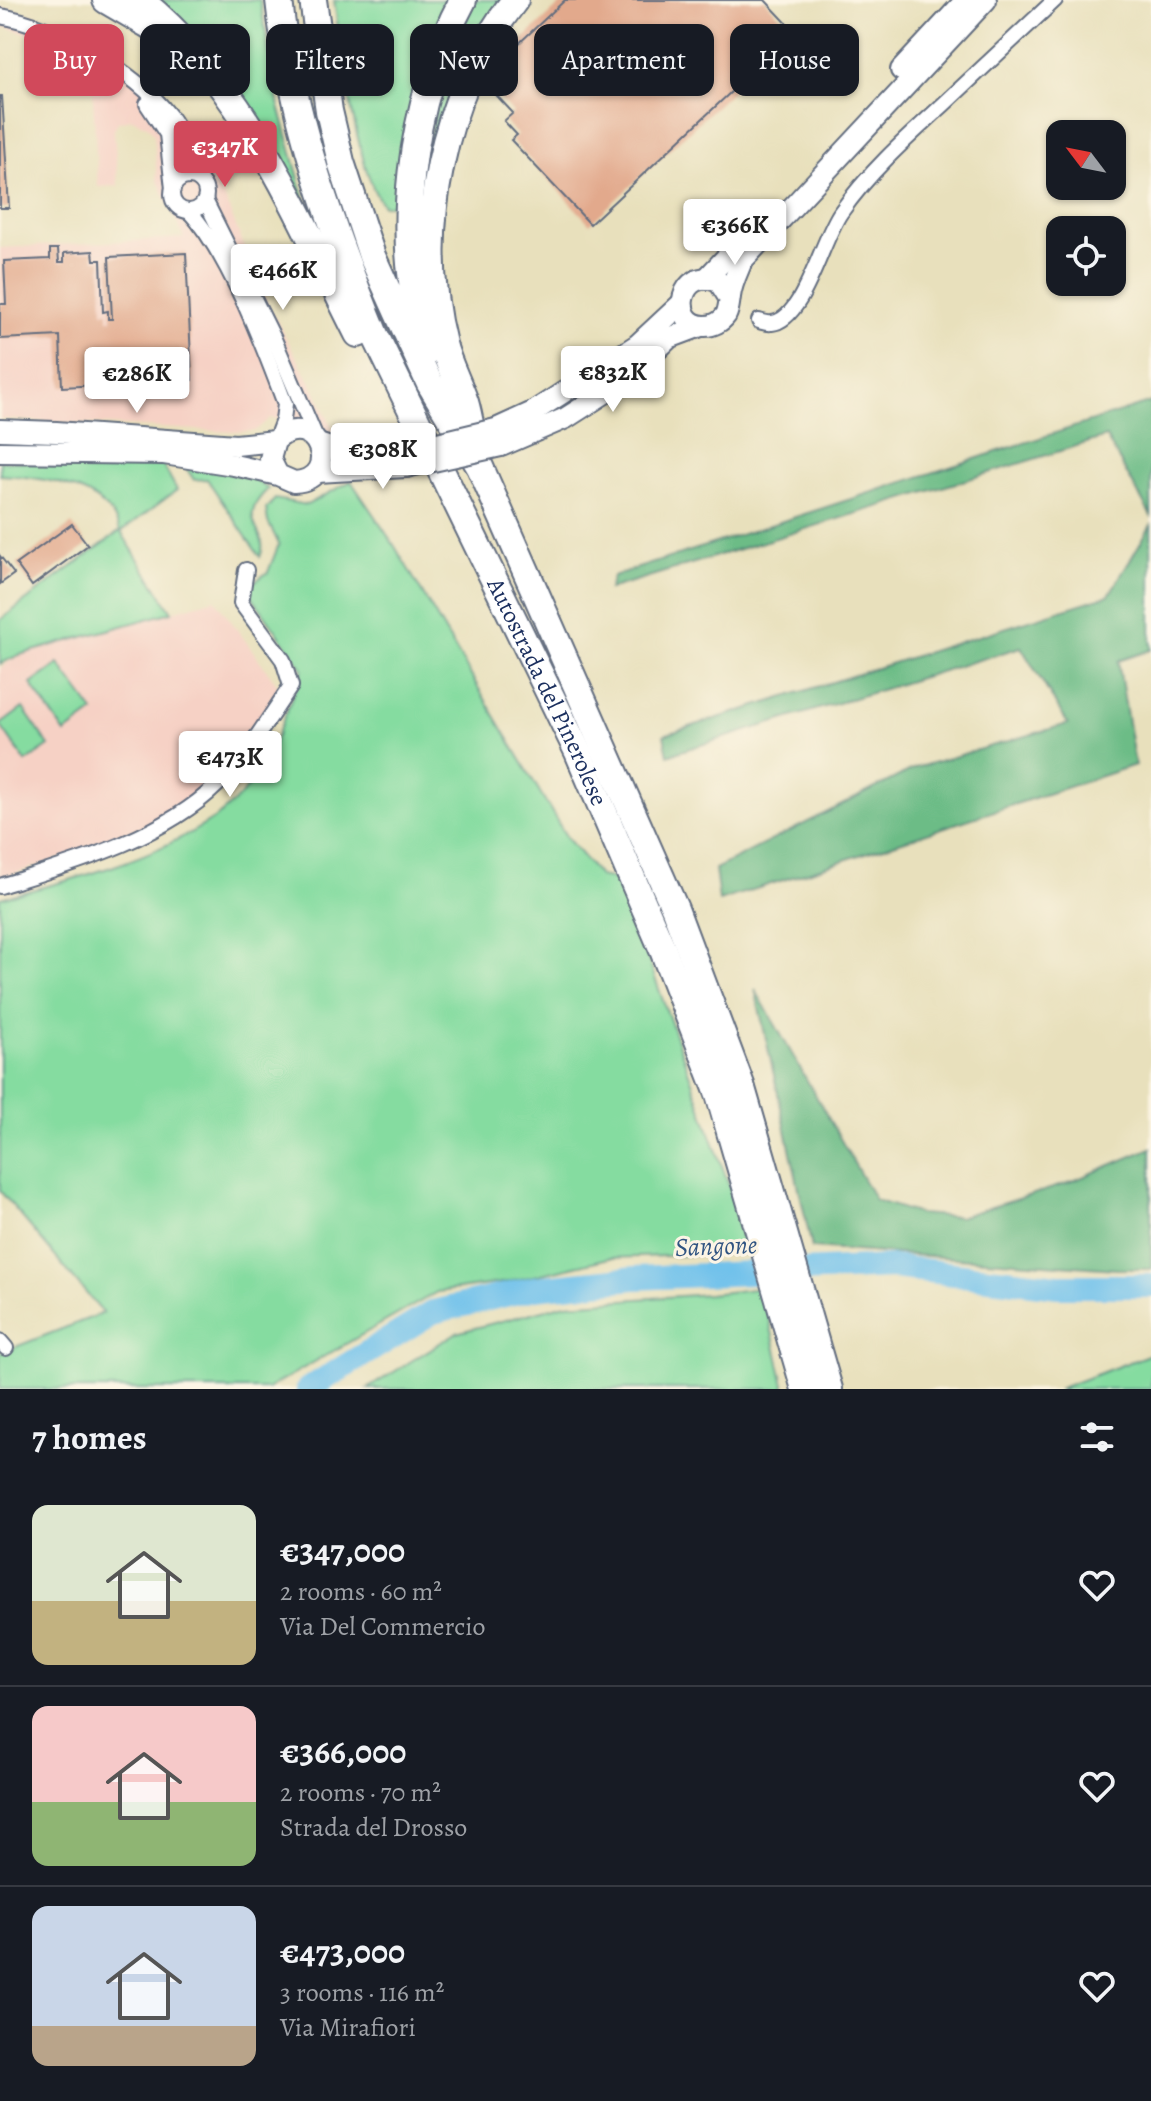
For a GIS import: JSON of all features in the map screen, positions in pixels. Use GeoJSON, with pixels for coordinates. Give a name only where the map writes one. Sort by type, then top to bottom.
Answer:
{"type":"FeatureCollection","features":[{"type":"Feature","properties":{"kind":"highway"},"geometry":{"type":"LineString","coordinates":[[106,0],[165,36],[230,98]]}},
{"type":"Feature","properties":{"kind":"highway"},"geometry":{"type":"LineString","coordinates":[[140,0],[188,45],[230,98],[267,158],[394,401],[482,557]]}},
{"type":"Feature","properties":{"kind":"highway","name":"Autostrada del Pinerolese"},"geometry":{"type":"LineString","coordinates":[[279,0],[294,96],[353,281],[375,335],[578,752],[657,936],[719,1094],[805,1389]]}},
{"type":"Feature","properties":{"kind":"highway","name":"Autostrada del Pinerolese"},"geometry":{"type":"LineString","coordinates":[[313,0],[329,111],[341,162],[372,256],[429,382],[480,467],[675,909],[741,1085],[829,1389]]}},
{"type":"Feature","properties":{"kind":"highway"},"geometry":{"type":"LineString","coordinates":[[463,0],[442,45],[420,117],[412,187],[409,255],[413,296],[424,336],[480,467]]}},
{"type":"Feature","properties":{"kind":"highway"},"geometry":{"type":"LineString","coordinates":[[480,467],[465,403],[443,346],[435,293],[432,233],[439,175],[455,115],[481,56],[515,0]]}},
{"type":"Feature","properties":{"kind":"street"},"geometry":{"type":"LineString","coordinates":[[706,279],[966,0]]}},
{"type":"Feature","properties":{"kind":"street"},"geometry":{"type":"LineString","coordinates":[[0,452],[164,454],[234,465],[300,482],[317,472],[401,458],[417,448],[498,437],[566,418],[640,366],[669,338],[701,326],[713,325],[724,318],[742,261],[986,0]]}},
{"type":"Feature","properties":{"kind":"street"},"geometry":{"type":"LineString","coordinates":[[759,321],[771,323],[783,319],[794,310],[803,297],[827,234],[841,211],[912,134],[1055,0]]}},
{"type":"Feature","properties":{"kind":"street"},"geometry":{"type":"LineString","coordinates":[[0,16],[31,24]]}},
{"type":"Feature","properties":{"kind":"street"},"geometry":{"type":"LineString","coordinates":[[124,75],[142,88],[171,118],[206,193],[205,200],[197,209],[189,211]]}},
{"type":"Feature","properties":{"kind":"street"},"geometry":{"type":"LineString","coordinates":[[124,81],[155,113],[167,134],[175,204],[189,211],[220,255],[277,383],[285,404],[270,459],[278,475]]}},
{"type":"Feature","properties":{"kind":"street"},"geometry":{"type":"LineString","coordinates":[[173,189],[185,178],[191,177],[201,182]]}},
{"type":"Feature","properties":{"kind":"street"},"geometry":{"type":"LineString","coordinates":[[205,200],[274,339],[318,444],[321,458],[317,472]]}},
{"type":"Feature","properties":{"kind":"street"},"geometry":{"type":"LineString","coordinates":[[701,326],[686,316],[682,303],[686,288],[706,279],[723,286],[729,298]]}},
{"type":"Feature","properties":{"kind":"street"},"geometry":{"type":"LineString","coordinates":[[498,437],[637,345],[682,303]]}},
{"type":"Feature","properties":{"kind":"street"},"geometry":{"type":"LineString","coordinates":[[0,430],[236,445],[275,441],[282,435],[299,431],[318,444],[337,450],[401,458]]}},
{"type":"Feature","properties":{"kind":"street"},"geometry":{"type":"LineString","coordinates":[[0,886],[63,866],[163,825],[217,786],[291,686],[283,660],[241,603],[246,570]]}},
{"type":"Feature","properties":{"kind":"shaded area"},"geometry":{"type":"Polygon","coordinates":[[[0,7],[58,24],[24,24],[24,33],[0,26],[0,7]]]}},
{"type":"Feature","properties":{"kind":"shaded area"},"geometry":{"type":"Polygon","coordinates":[[[124,62],[140,74],[140,96],[164,96],[195,136],[220,187],[268,305],[336,435],[299,421],[270,418],[255,431],[233,432],[0,419],[0,248],[184,238],[157,179],[154,135],[149,127],[132,119],[118,122],[114,130],[118,186],[98,187],[93,96],[124,96],[124,62]]]}},
{"type":"Feature","properties":{"kind":"shaded area"},"geometry":{"type":"Polygon","coordinates":[[[215,599],[282,691],[209,785],[159,821],[78,853],[0,878],[0,668],[19,655],[215,599]]]}},
{"type":"Feature","properties":{"kind":"green space"},"geometry":{"type":"Polygon","coordinates":[[[151,0],[260,0],[266,34],[266,96],[277,96],[307,208],[223,96],[250,96],[250,24],[169,24],[151,0]]]}},
{"type":"Feature","properties":{"kind":"green space"},"geometry":{"type":"Polygon","coordinates":[[[334,0],[452,0],[446,24],[410,24],[410,96],[427,96],[399,202],[394,205],[383,205],[374,190],[349,96],[394,96],[394,24],[338,24],[334,0]]]}},
{"type":"Feature","properties":{"kind":"green space"},"geometry":{"type":"Polygon","coordinates":[[[473,0],[505,0],[494,24],[463,24],[473,0]]]}},
{"type":"Feature","properties":{"kind":"green space"},"geometry":{"type":"Polygon","coordinates":[[[438,96],[463,96],[427,178],[424,178],[438,96]]]}},
{"type":"Feature","properties":{"kind":"green space"},"geometry":{"type":"Polygon","coordinates":[[[1151,402],[1151,516],[1106,437],[609,589],[613,576],[1151,402]]]}},
{"type":"Feature","properties":{"kind":"green space"},"geometry":{"type":"Polygon","coordinates":[[[0,461],[163,465],[177,490],[121,532],[172,612],[19,655],[0,664],[0,620],[120,531],[113,515],[102,503],[87,494],[53,481],[0,475],[0,461]]]}},
{"type":"Feature","properties":{"kind":"green space"},"geometry":{"type":"Polygon","coordinates":[[[185,466],[251,477],[268,489],[253,510],[261,540],[260,557],[207,479],[194,480],[185,466]]]}},
{"type":"Feature","properties":{"kind":"green space"},"geometry":{"type":"Polygon","coordinates":[[[351,481],[394,545],[567,838],[599,876],[620,880],[753,1253],[609,1258],[508,1282],[437,1292],[267,1389],[0,1389],[0,1353],[103,1313],[0,1191],[0,898],[84,876],[165,846],[222,813],[264,769],[303,669],[246,588],[268,572],[279,544],[268,522],[266,509],[275,499],[307,505],[351,481]]]}},
{"type":"Feature","properties":{"kind":"green space"},"geometry":{"type":"Polygon","coordinates":[[[1151,525],[1151,650],[1118,661],[1135,765],[719,901],[715,869],[915,768],[1068,724],[1021,647],[668,755],[664,735],[1109,595],[1151,525]]]}},
{"type":"Feature","properties":{"kind":"green space"},"geometry":{"type":"Polygon","coordinates":[[[59,664],[94,712],[65,733],[31,684],[59,664]]]}},
{"type":"Feature","properties":{"kind":"green space"},"geometry":{"type":"Polygon","coordinates":[[[23,708],[49,746],[26,762],[0,725],[23,708]]]}},
{"type":"Feature","properties":{"kind":"green space"},"geometry":{"type":"Polygon","coordinates":[[[755,989],[875,1200],[919,1214],[959,1217],[1066,1184],[1151,1148],[1151,1269],[812,1248],[755,989]]]}},
{"type":"Feature","properties":{"kind":"green space"},"geometry":{"type":"Polygon","coordinates":[[[762,1288],[785,1389],[367,1389],[456,1333],[566,1304],[762,1288]]]}},
{"type":"Feature","properties":{"kind":"green space"},"geometry":{"type":"Polygon","coordinates":[[[1151,1354],[1151,1389],[1058,1389],[1151,1354]]]}},
{"type":"Feature","properties":{"kind":"building"},"geometry":{"type":"Polygon","coordinates":[[[565,0],[765,0],[788,24],[730,24],[730,93],[590,224],[511,140],[517,135],[504,121],[513,113],[497,96],[518,96],[518,44],[534,29],[534,96],[714,96],[714,24],[539,24],[565,0]]]}},
{"type":"Feature","properties":{"kind":"building"},"geometry":{"type":"Polygon","coordinates":[[[2,96],[9,208],[0,208],[2,96]]]}},
{"type":"Feature","properties":{"kind":"building"},"geometry":{"type":"Polygon","coordinates":[[[50,249],[58,249],[59,262],[64,262],[64,253],[93,251],[94,260],[101,260],[103,312],[108,311],[108,319],[112,319],[109,257],[186,253],[192,380],[62,387],[60,336],[0,339],[0,304],[6,304],[4,261],[50,259],[50,249]]]}},
{"type":"Feature","properties":{"kind":"building"},"geometry":{"type":"Polygon","coordinates":[[[72,524],[88,545],[32,586],[16,564],[72,524]]]}},
{"type":"Feature","properties":{"kind":"building"},"geometry":{"type":"Polygon","coordinates":[[[0,556],[14,574],[0,584],[0,556]]]}},
{"type":"Feature","properties":{"kind":"waterway","name":"Sangone"},"geometry":{"type":"LineString","coordinates":[[308,1389],[433,1312],[535,1288],[635,1278],[893,1267],[1058,1286],[1151,1286]]}}]}
